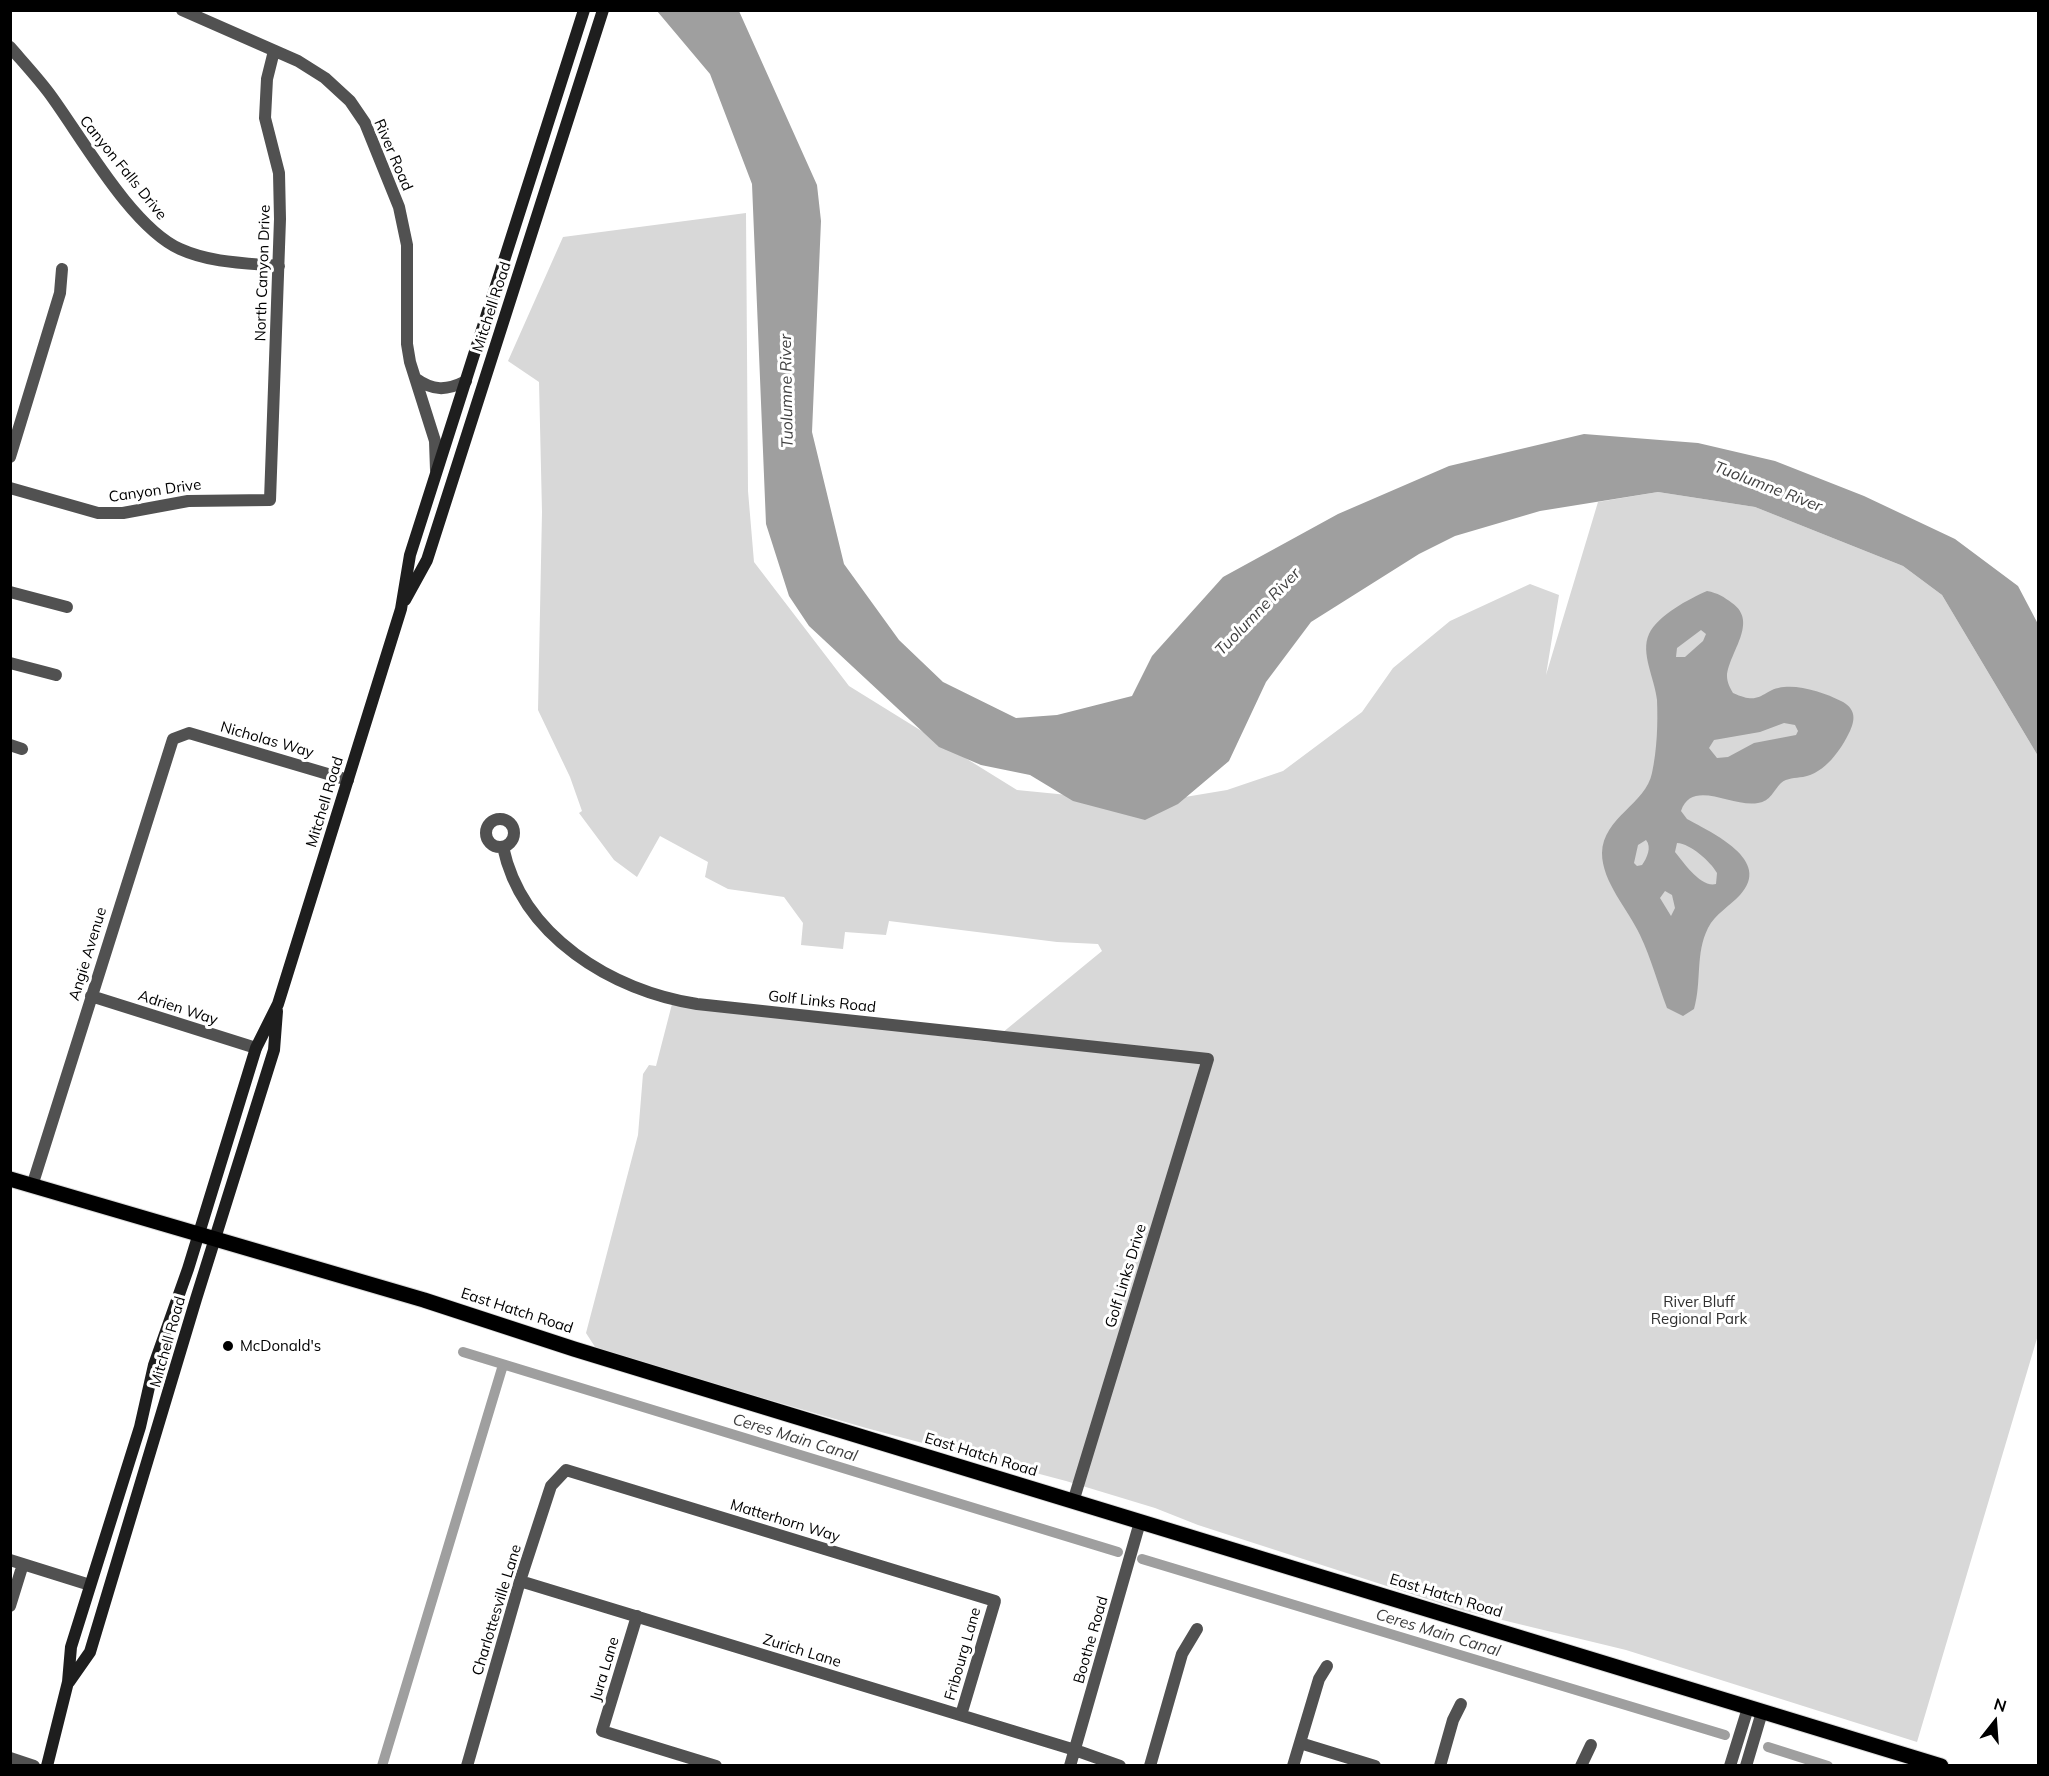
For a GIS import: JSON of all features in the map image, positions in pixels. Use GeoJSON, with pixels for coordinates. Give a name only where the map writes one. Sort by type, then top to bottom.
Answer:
{"type":"FeatureCollection","features":[{"type":"Feature","properties":{"kind":"main road","name":"Mitchell Road"},"geometry":{"type":"LineString","coordinates":[[47,1766],[69,1682],[71,1647],[140,1427],[154,1365],[256,1048],[278,1004],[401,609],[410,555],[584,10]]}},
{"type":"Feature","properties":{"kind":"main road","name":"Mitchell Road"},"geometry":{"type":"LineString","coordinates":[[401,609],[427,560],[603,10]]}},
{"type":"Feature","properties":{"kind":"main road","name":"Mitchell Road"},"geometry":{"type":"LineString","coordinates":[[69,1682],[90,1652],[274,1050],[278,1004]]}},
{"type":"Feature","properties":{"kind":"main road","name":"East Hatch Road"},"geometry":{"type":"LineString","coordinates":[[10,1179],[424,1300],[585,1353],[1941,1766]]}},
{"type":"Feature","properties":{"kind":"street","name":"River Road"},"geometry":{"type":"LineString","coordinates":[[182,10],[274,51],[325,78],[350,101],[369,132],[399,207],[407,246],[406,330],[415,378],[435,441],[436,472]]}},
{"type":"Feature","properties":{"kind":"street","name":"Canyon Falls Drive"},"geometry":{"type":"LineString","coordinates":[[10,47],[49,93],[77,138],[142,221],[155,233],[177,248],[215,261],[279,266]]}},
{"type":"Feature","properties":{"kind":"street","name":"North Canyon Drive"},"geometry":{"type":"LineString","coordinates":[[270,500],[279,266],[279,173],[265,118],[267,80],[274,51]]}},
{"type":"Feature","properties":{"kind":"street"},"geometry":{"type":"LineString","coordinates":[[10,457],[60,293],[62,269]]}},
{"type":"Feature","properties":{"kind":"street"},"geometry":{"type":"LineString","coordinates":[[415,378],[435,389],[453,387],[466,381]]}},
{"type":"Feature","properties":{"kind":"street","name":"Canyon Drive"},"geometry":{"type":"LineString","coordinates":[[10,488],[98,513],[123,513],[197,500],[270,500]]}},
{"type":"Feature","properties":{"kind":"street"},"geometry":{"type":"LineString","coordinates":[[10,592],[67,607]]}},
{"type":"Feature","properties":{"kind":"street"},"geometry":{"type":"LineString","coordinates":[[10,663],[56,675]]}},
{"type":"Feature","properties":{"kind":"street","name":"Nicholas Way"},"geometry":{"type":"LineString","coordinates":[[179,735],[189,733],[348,780]]}},
{"type":"Feature","properties":{"kind":"street","name":"Angie Avenue"},"geometry":{"type":"LineString","coordinates":[[32,1186],[170,744],[179,735]]}},
{"type":"Feature","properties":{"kind":"street","name":"Golf Links Road"},"geometry":{"type":"LineString","coordinates":[[503,847],[520,893],[546,927],[564,945],[604,973],[657,995],[708,1005],[1208,1059]]}},
{"type":"Feature","properties":{"kind":"street","name":"Adrien Way"},"geometry":{"type":"LineString","coordinates":[[91,996],[256,1048]]}},
{"type":"Feature","properties":{"kind":"street","name":"Golf Links Drive"},"geometry":{"type":"LineString","coordinates":[[1073,1502],[1208,1059]]}},
{"type":"Feature","properties":{"kind":"street","name":"Charlottesville Lane"},"geometry":{"type":"LineString","coordinates":[[467,1766],[520,1581],[551,1486],[566,1470]]}},
{"type":"Feature","properties":{"kind":"street","name":"Matterhorn Way"},"geometry":{"type":"LineString","coordinates":[[566,1470],[995,1600]]}},
{"type":"Feature","properties":{"kind":"street","name":"Boothe Road"},"geometry":{"type":"LineString","coordinates":[[1070,1766],[1140,1522]]}},
{"type":"Feature","properties":{"kind":"street"},"geometry":{"type":"LineString","coordinates":[[10,1560],[90,1585]]}},
{"type":"Feature","properties":{"kind":"street"},"geometry":{"type":"LineString","coordinates":[[10,1606],[23,1564]]}},
{"type":"Feature","properties":{"kind":"street","name":"Zurich Lane"},"geometry":{"type":"LineString","coordinates":[[520,1581],[1075,1750],[1120,1766]]}},
{"type":"Feature","properties":{"kind":"street","name":"Fribourg Lane"},"geometry":{"type":"LineString","coordinates":[[961,1715],[995,1600]]}},
{"type":"Feature","properties":{"kind":"street","name":"Jura Lane"},"geometry":{"type":"LineString","coordinates":[[638,1616],[602,1731],[716,1766]]}},
{"type":"Feature","properties":{"kind":"street"},"geometry":{"type":"LineString","coordinates":[[1150,1766],[1182,1654],[1197,1629]]}},
{"type":"Feature","properties":{"kind":"street"},"geometry":{"type":"LineString","coordinates":[[1293,1766],[1319,1679],[1327,1666]]}},
{"type":"Feature","properties":{"kind":"street"},"geometry":{"type":"LineString","coordinates":[[1440,1766],[1453,1719],[1461,1704]]}},
{"type":"Feature","properties":{"kind":"street"},"geometry":{"type":"LineString","coordinates":[[1730,1766],[1755,1710]]}},
{"type":"Feature","properties":{"kind":"street"},"geometry":{"type":"LineString","coordinates":[[1746,1766],[1755,1710]]}},
{"type":"Feature","properties":{"kind":"street"},"geometry":{"type":"LineString","coordinates":[[1300,1743],[1375,1766]]}},
{"type":"Feature","properties":{"kind":"street"},"geometry":{"type":"LineString","coordinates":[[1581,1766],[1591,1744]]}},
{"type":"Feature","properties":{"kind":"street"},"geometry":{"type":"LineString","coordinates":[[10,1758],[34,1766]]}},
{"type":"Feature","properties":{"kind":"green space","name":"River Bluff Regional Park"},"geometry":{"type":"Polygon","coordinates":[[[746,213],[748,491],[754,562],[849,686],[1017,790],[1149,803],[1227,790],[1283,771],[1362,712],[1393,668],[1450,621],[1530,584],[1559,595],[1546,675],[1598,502],[1658,492],[1755,507],[1903,566],[1942,595],[2038,756],[2038,1335],[1917,1742],[1626,1650],[1461,1610],[1198,1525],[1155,1508],[1066,1481],[866,1428],[597,1350],[586,1333],[638,1135],[643,1074],[649,1065],[656,1066],[672,1004],[991,1042],[1102,951],[1098,944],[1057,942],[889,921],[886,935],[845,932],[843,949],[801,945],[803,923],[784,897],[728,889],[705,877],[708,862],[660,836],[637,877],[614,860],[579,813],[582,811],[570,777],[538,710],[542,512],[539,382],[508,361],[563,237],[746,213]]]}},
{"type":"Feature","properties":{"kind":"water","name":"Tuolumne River"},"geometry":{"type":"Polygon","coordinates":[[[657,11],[739,11],[817,185],[821,221],[812,432],[844,564],[899,640],[943,682],[1016,718],[1057,715],[1132,696],[1152,656],[1223,577],[1338,514],[1449,466],[1584,434],[1698,443],[1775,461],[1864,496],[1955,539],[2018,586],[2038,624],[2038,756],[1942,595],[1903,566],[1755,507],[1658,492],[1540,511],[1455,536],[1419,554],[1311,622],[1266,682],[1229,761],[1178,804],[1145,820],[1073,801],[1030,775],[981,765],[939,747],[809,626],[789,596],[766,524],[752,184],[710,74],[657,11]]]}},
{"type":"Feature","properties":{"kind":"water"},"geometry":{"type":"Polygon","coordinates":[[[1707,591],[1732,603],[1740,611],[1743,619],[1743,628],[1727,676],[1733,693],[1756,698],[1776,688],[1806,688],[1846,704],[1852,710],[1853,718],[1846,738],[1837,753],[1825,766],[1811,775],[1783,781],[1766,800],[1748,803],[1704,795],[1686,801],[1681,811],[1687,819],[1735,849],[1744,859],[1749,870],[1748,882],[1740,895],[1719,914],[1708,928],[1701,948],[1694,1009],[1683,1016],[1667,1008],[1640,935],[1606,874],[1602,853],[1604,840],[1609,830],[1642,794],[1652,773],[1656,746],[1657,700],[1647,658],[1649,634],[1659,620],[1667,614],[1707,591]],[[1701,630],[1677,648],[1676,657],[1685,657],[1703,641],[1706,634],[1701,630]],[[1784,723],[1760,732],[1714,740],[1709,748],[1717,758],[1728,757],[1754,743],[1796,735],[1798,731],[1795,725],[1784,723]],[[1646,840],[1638,845],[1634,863],[1637,866],[1642,865],[1649,849],[1646,840]],[[1677,843],[1675,852],[1699,879],[1716,884],[1717,873],[1710,863],[1688,846],[1677,843]],[[1665,891],[1660,898],[1671,916],[1675,908],[1672,895],[1665,891]]]}},
{"type":"Feature","properties":{"kind":"waterway","name":"Ceres Main Canal"},"geometry":{"type":"LineString","coordinates":[[463,1352],[1118,1552]]}},
{"type":"Feature","properties":{"kind":"waterway"},"geometry":{"type":"LineString","coordinates":[[382,1766],[503,1365]]}},
{"type":"Feature","properties":{"kind":"waterway","name":"Ceres Main Canal"},"geometry":{"type":"LineString","coordinates":[[1142,1559],[1725,1735]]}},
{"type":"Feature","properties":{"kind":"waterway","name":"Ceres Main Canal"},"geometry":{"type":"LineString","coordinates":[[1768,1747],[1828,1766]]}},
{"type":"Feature","properties":{"kind":"place","name":"McDonald's"},"geometry":{"type":"Point","coordinates":[228,1346]}}]}
